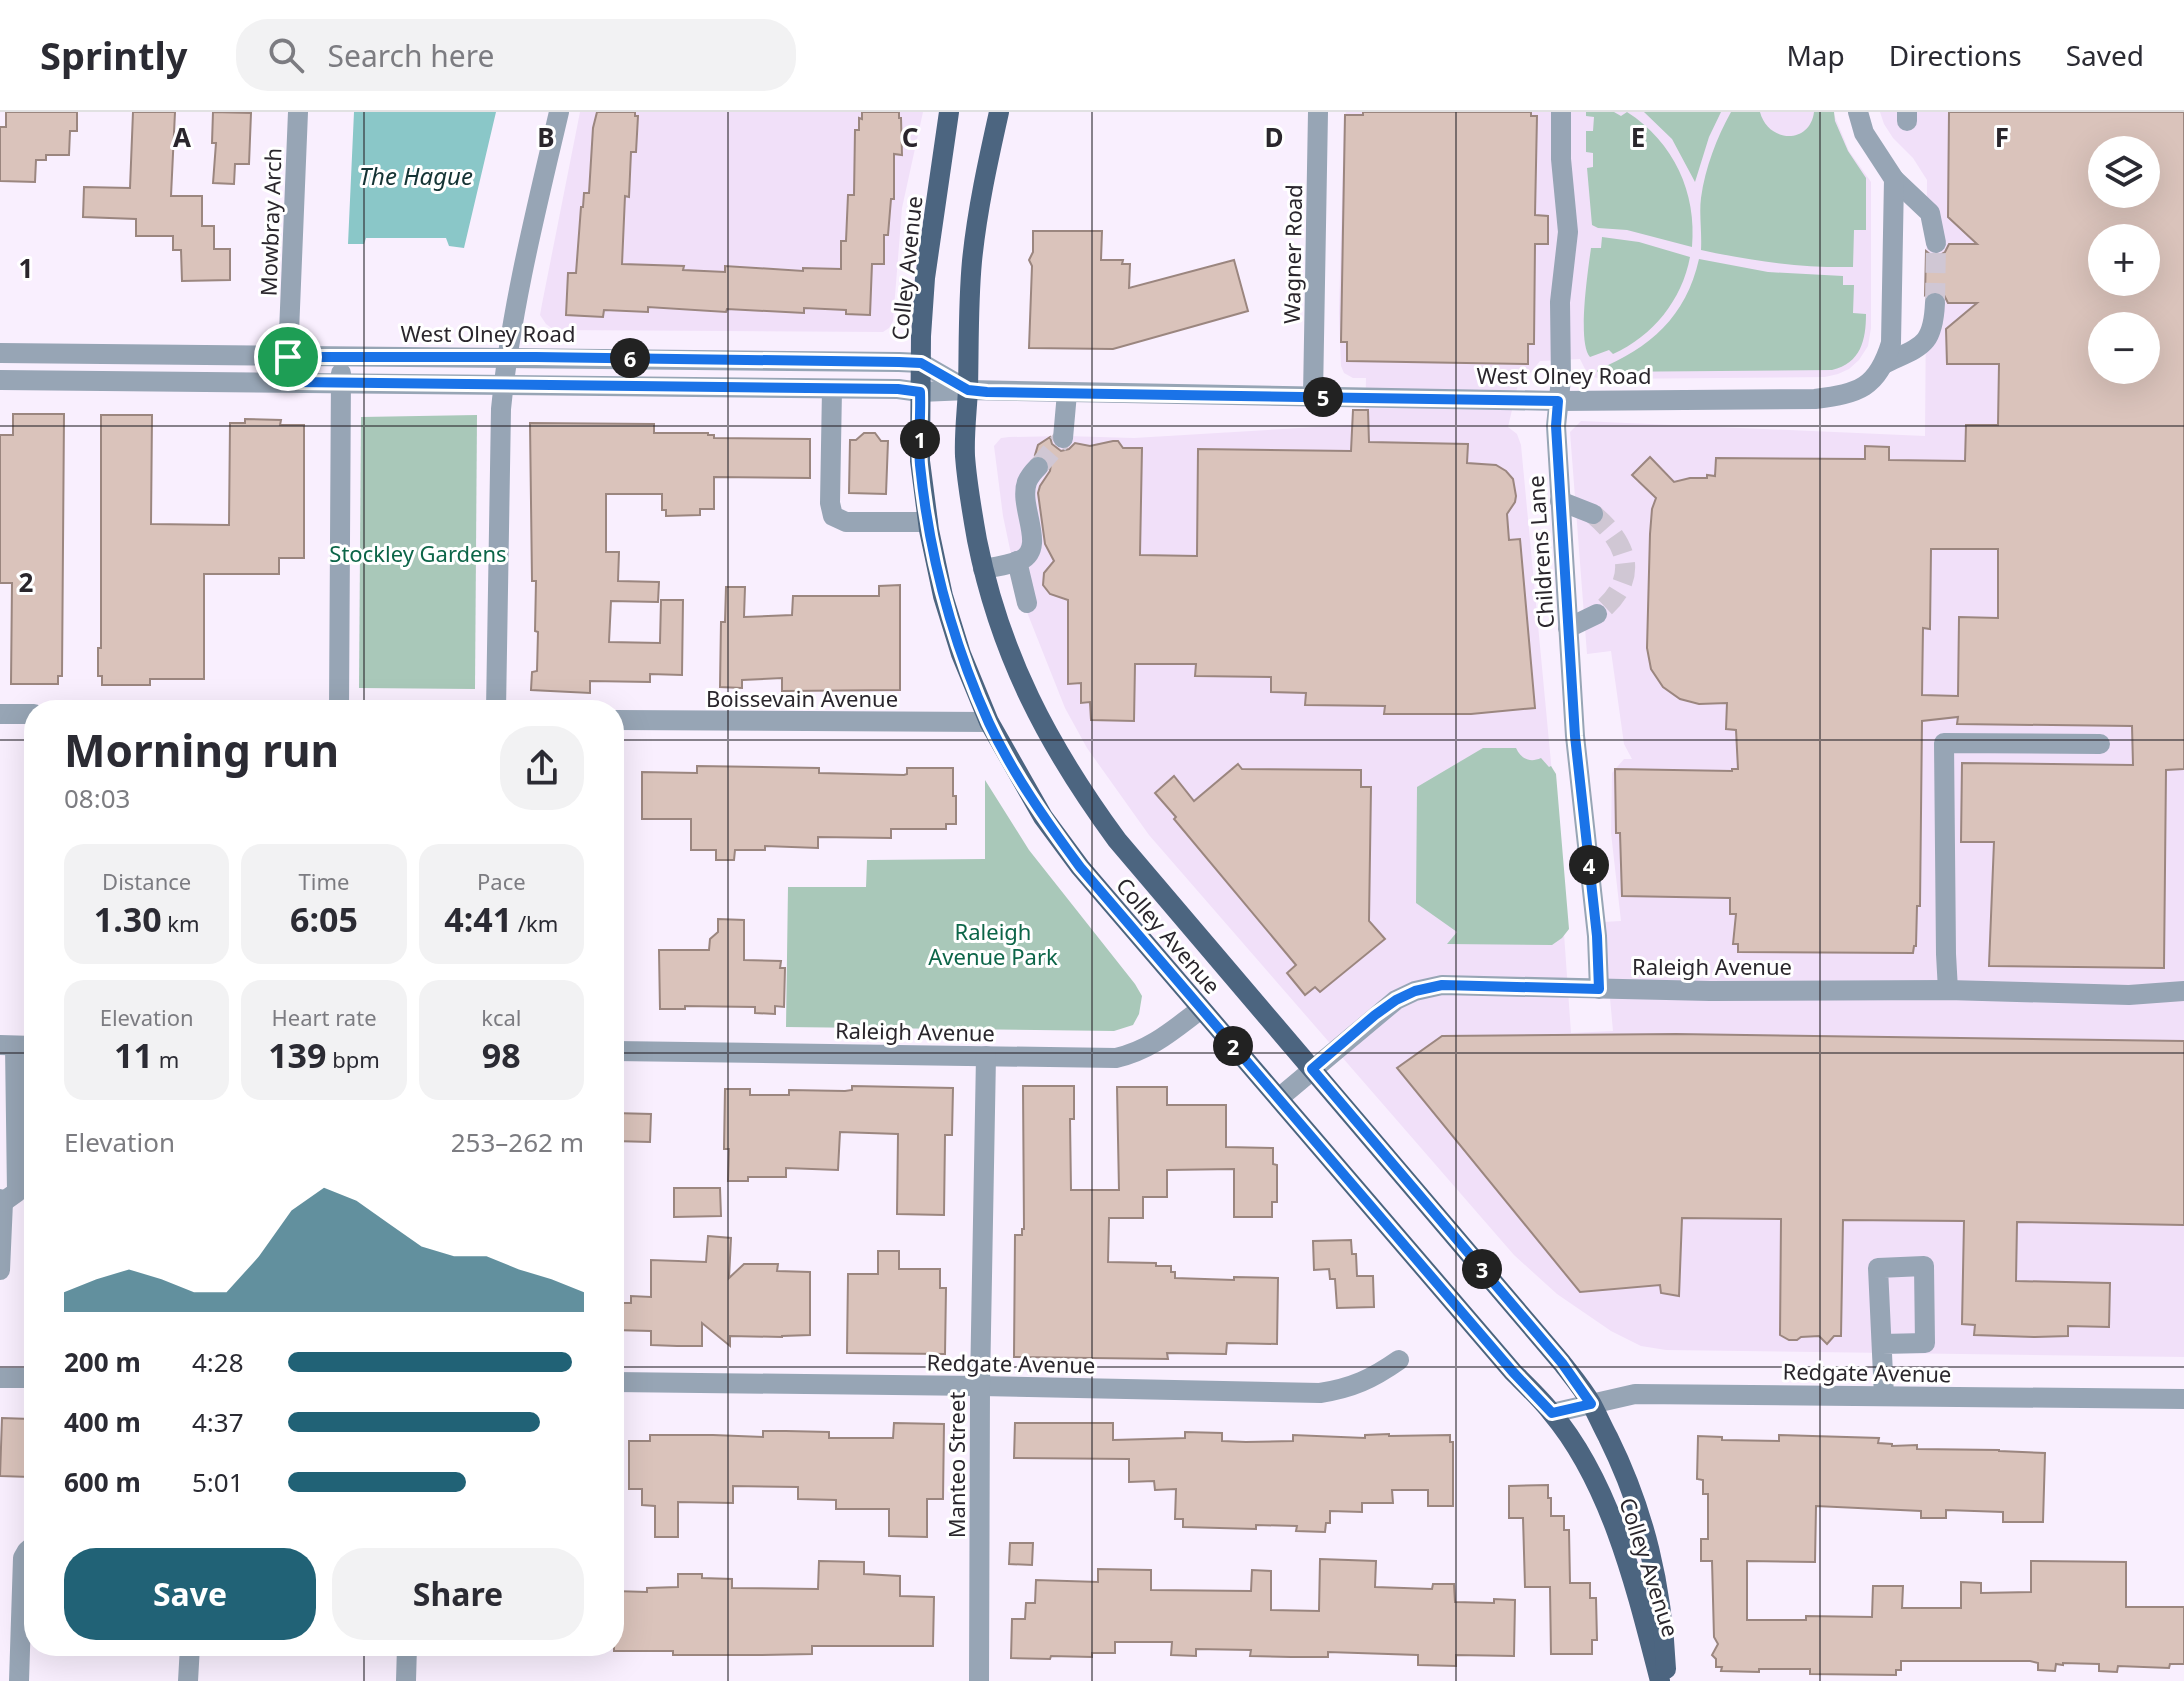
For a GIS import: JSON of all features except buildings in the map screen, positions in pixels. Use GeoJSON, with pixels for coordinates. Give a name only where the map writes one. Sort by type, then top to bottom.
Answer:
{"type":"FeatureCollection","features":[{"type":"Feature","properties":{"kind":"main road","name":"Colley Avenue"},"geometry":{"type":"LineString","coordinates":[[949,112],[925,278],[920,461],[928,522],[948,610],[961,654],[989,722],[1043,817],[1080,867],[1513,1372],[1552,1413],[1577,1449],[1606,1505],[1628,1563],[1660,1681]]}},
{"type":"Feature","properties":{"kind":"main road","name":"Colley Avenue"},"geometry":{"type":"LineString","coordinates":[[999,112],[985,174],[972,261],[965,457],[983,569],[1001,632],[1025,689],[1052,745],[1117,840],[1552,1351],[1591,1404],[1623,1467],[1648,1541],[1664,1624],[1667,1681]]}},
{"type":"Feature","properties":{"kind":"street","name":"Mowbray Arch"},"geometry":{"type":"LineString","coordinates":[[293,382],[288,357],[298,112]]}},
{"type":"Feature","properties":{"kind":"street"},"geometry":{"type":"LineString","coordinates":[[496,700],[503,384],[523,270],[559,112]]}},
{"type":"Feature","properties":{"kind":"street","name":"Wagner Road"},"geometry":{"type":"LineString","coordinates":[[1313,396],[1318,112]]}},
{"type":"Feature","properties":{"kind":"street","name":"Childrens Lane"},"geometry":{"type":"LineString","coordinates":[[1561,112],[1561,159],[1568,232],[1560,302],[1561,379],[1556,426],[1575,736],[1597,936],[1599,989]]}},
{"type":"Feature","properties":{"kind":"street"},"geometry":{"type":"LineString","coordinates":[[1858,112],[1864,133],[1894,179],[1930,213],[1936,243]]}},
{"type":"Feature","properties":{"kind":"street"},"geometry":{"type":"LineString","coordinates":[[1884,364],[1891,343],[1894,179]]}},
{"type":"Feature","properties":{"kind":"street","name":"West Olney Road"},"geometry":{"type":"LineString","coordinates":[[0,380],[503,384],[920,392],[968,390],[1558,401],[1815,399],[1846,395],[1863,388],[1884,364],[1921,346],[1934,327],[1935,303]]}},
{"type":"Feature","properties":{"kind":"street","name":"West Olney Road"},"geometry":{"type":"LineString","coordinates":[[0,353],[921,363],[968,390]]}},
{"type":"Feature","properties":{"kind":"street"},"geometry":{"type":"LineString","coordinates":[[339,700],[342,357]]}},
{"type":"Feature","properties":{"kind":"street"},"geometry":{"type":"LineString","coordinates":[[832,389],[830,503],[833,516],[846,522],[928,522]]}},
{"type":"Feature","properties":{"kind":"street"},"geometry":{"type":"LineString","coordinates":[[1063,438],[1067,393]]}},
{"type":"Feature","properties":{"kind":"street"},"geometry":{"type":"LineString","coordinates":[[983,569],[1017,561],[1029,553],[1033,545],[1024,497],[1027,482],[1038,467]]}},
{"type":"Feature","properties":{"kind":"street"},"geometry":{"type":"LineString","coordinates":[[1560,501],[1593,514]]}},
{"type":"Feature","properties":{"kind":"street"},"geometry":{"type":"LineString","coordinates":[[1017,561],[1027,603]]}},
{"type":"Feature","properties":{"kind":"street"},"geometry":{"type":"LineString","coordinates":[[1568,628],[1597,614]]}},
{"type":"Feature","properties":{"kind":"street"},"geometry":{"type":"LineString","coordinates":[[0,714],[24,714]]}},
{"type":"Feature","properties":{"kind":"street","name":"Boissevain Avenue"},"geometry":{"type":"LineString","coordinates":[[624,720],[989,722]]}},
{"type":"Feature","properties":{"kind":"street"},"geometry":{"type":"LineString","coordinates":[[1948,990],[1944,743],[2100,744]]}},
{"type":"Feature","properties":{"kind":"street","name":"Raleigh Avenue"},"geometry":{"type":"LineString","coordinates":[[1279,1098],[1396,1000],[1415,991],[1442,985],[2129,995],[2184,991]]}},
{"type":"Feature","properties":{"kind":"street","name":"Raleigh Avenue"},"geometry":{"type":"LineString","coordinates":[[624,1051],[1116,1058],[1137,1053],[1157,1042],[1201,1009]]}},
{"type":"Feature","properties":{"kind":"street"},"geometry":{"type":"LineString","coordinates":[[0,1270],[1,1200],[17,1192],[16,1046]]}},
{"type":"Feature","properties":{"kind":"street","name":"Manteo Street"},"geometry":{"type":"LineString","coordinates":[[979,1681],[986,1056]]}},
{"type":"Feature","properties":{"kind":"street"},"geometry":{"type":"LineString","coordinates":[[1882,1344],[1884,1396]]}},
{"type":"Feature","properties":{"kind":"street","name":"Redgate Avenue"},"geometry":{"type":"LineString","coordinates":[[624,1382],[1320,1393],[1346,1388],[1377,1376],[1399,1360]]}},
{"type":"Feature","properties":{"kind":"street"},"geometry":{"type":"LineString","coordinates":[[0,1378],[24,1378]]}},
{"type":"Feature","properties":{"kind":"street","name":"Redgate Avenue"},"geometry":{"type":"LineString","coordinates":[[1552,1413],[1635,1394],[2184,1399]]}},
{"type":"Feature","properties":{"kind":"street"},"geometry":{"type":"LineString","coordinates":[[19,1681],[24,1556]]}},
{"type":"Feature","properties":{"kind":"street"},"geometry":{"type":"LineString","coordinates":[[188,1681],[189,1656]]}},
{"type":"Feature","properties":{"kind":"street"},"geometry":{"type":"LineString","coordinates":[[406,1681],[407,1656]]}},
{"type":"Feature","properties":{"kind":"shaded area"},"geometry":{"type":"Polygon","coordinates":[[[580,112],[923,112],[902,208],[893,321],[889,328],[883,332],[554,330],[540,315],[580,112]]]}},
{"type":"Feature","properties":{"kind":"shaded area"},"geometry":{"type":"Polygon","coordinates":[[[1346,112],[1833,112],[1849,151],[1871,182],[1871,328],[1868,346],[1849,369],[1825,377],[1600,379],[1588,375],[1580,359],[1540,361],[1528,376],[1519,380],[1508,427],[1517,434],[1521,445],[1555,805],[1571,1033],[1613,1031],[1603,922],[1621,921],[1611,833],[1612,773],[1624,759],[1632,759],[1624,744],[1611,651],[1587,654],[1570,432],[1581,421],[1925,436],[1927,180],[1913,158],[1893,138],[1880,112],[2184,112],[2184,1357],[1666,1350],[1641,1346],[1611,1331],[1557,1294],[1514,1255],[1149,835],[1087,748],[1065,708],[1019,592],[1003,516],[994,446],[1001,438],[1009,437],[1134,438],[1365,424],[1366,378],[1353,378],[1344,373],[1341,366],[1339,313],[1346,112]]]}},
{"type":"Feature","properties":{"kind":"green space"},"geometry":{"type":"Polygon","coordinates":[[[1586,112],[1614,112],[1621,116],[1627,112],[1658,138],[1679,170],[1686,188],[1691,207],[1692,247],[1627,230],[1592,225],[1587,168],[1593,167],[1593,153],[1586,152],[1586,131],[1593,131],[1594,117],[1586,116],[1586,112]]]}},
{"type":"Feature","properties":{"kind":"green space"},"geometry":{"type":"Polygon","coordinates":[[[1644,112],[1721,112],[1709,137],[1695,182],[1672,139],[1644,112]]]}},
{"type":"Feature","properties":{"kind":"green space"},"geometry":{"type":"Polygon","coordinates":[[[1731,112],[1760,112],[1771,130],[1788,136],[1805,130],[1814,112],[1834,112],[1848,151],[1866,178],[1866,230],[1854,230],[1853,267],[1777,263],[1701,250],[1700,204],[1703,187],[1712,153],[1731,112]]]}},
{"type":"Feature","properties":{"kind":"green space"},"geometry":{"type":"Polygon","coordinates":[[[1602,237],[1639,242],[1690,257],[1673,302],[1653,327],[1613,354],[1609,350],[1590,357],[1584,337],[1586,288],[1591,248],[1601,248],[1602,237]]]}},
{"type":"Feature","properties":{"kind":"green space"},"geometry":{"type":"Polygon","coordinates":[[[1699,259],[1768,272],[1843,276],[1843,285],[1854,285],[1853,313],[1866,314],[1865,333],[1856,356],[1842,367],[1832,370],[1597,372],[1633,352],[1663,328],[1685,298],[1699,259]]]}},
{"type":"Feature","properties":{"kind":"green space","name":"Stockley Gardens"},"geometry":{"type":"Polygon","coordinates":[[[477,415],[475,689],[359,688],[361,417],[477,415]]]}},
{"type":"Feature","properties":{"kind":"green space"},"geometry":{"type":"Polygon","coordinates":[[[1483,748],[1516,748],[1526,759],[1541,758],[1556,774],[1569,929],[1552,945],[1447,944],[1457,932],[1416,903],[1417,787],[1483,748]]]}},
{"type":"Feature","properties":{"kind":"green space","name":"Raleigh Avenue Park"},"geometry":{"type":"Polygon","coordinates":[[[985,780],[1029,850],[1135,984],[1142,996],[1139,1014],[1133,1025],[1114,1031],[786,1027],[788,887],[866,887],[867,860],[985,859],[985,780]]]}},
{"type":"Feature","properties":{"kind":"water","name":"The Hague"},"geometry":{"type":"Polygon","coordinates":[[[354,112],[496,112],[464,248],[449,246],[446,238],[366,238],[364,244],[348,244],[354,112]]]}},
{"type":"Feature","properties":{"kind":"tunnel"},"geometry":{"type":"LineString","coordinates":[[1935,303],[1936,243]]}},
{"type":"Feature","properties":{"kind":"tunnel"},"geometry":{"type":"LineString","coordinates":[[1038,467],[1063,438]]}},
{"type":"Feature","properties":{"kind":"tunnel"},"geometry":{"type":"LineString","coordinates":[[1593,514],[1616,538],[1625,564],[1619,589],[1597,614]]}},
{"type":"Feature","properties":{"kind":"route"},"geometry":{"type":"LineString","coordinates":[[288,357],[899,362],[921,363],[968,390],[987,392],[1558,401],[1556,426],[1575,736],[1597,936],[1599,989],[1442,985],[1415,991],[1375,1015],[1312,1069],[1562,1363],[1591,1404],[1552,1413],[1513,1372],[1080,867],[1043,817],[989,722],[961,654],[943,596],[929,530],[920,461],[920,392],[898,389],[293,382],[288,357]]}}]}
